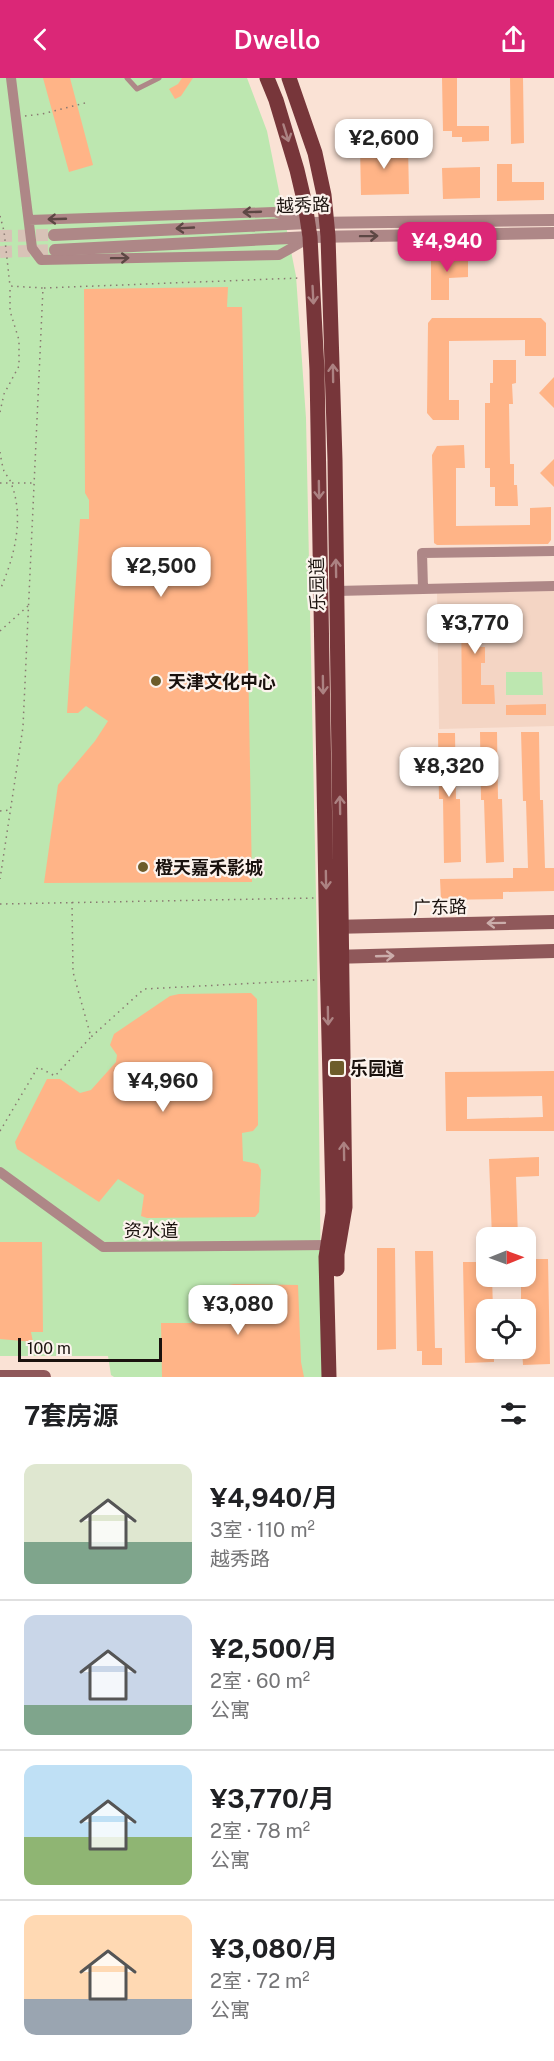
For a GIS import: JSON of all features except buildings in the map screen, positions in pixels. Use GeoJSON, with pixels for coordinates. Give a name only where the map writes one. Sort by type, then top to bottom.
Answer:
{"type":"FeatureCollection","features":[{"type":"Feature","properties":{"kind":"main road","name":"乐园道"},"geometry":{"type":"LineString","coordinates":[[267,78],[302,188],[310,230],[329,592],[326,898],[334,927]]}},
{"type":"Feature","properties":{"kind":"main road","name":"乐园道"},"geometry":{"type":"LineString","coordinates":[[289,78],[315,153],[328,229],[329,592],[334,957],[345,1207],[337,1254],[338,1377]]}},
{"type":"Feature","properties":{"kind":"main road","name":"广东路"},"geometry":{"type":"LineString","coordinates":[[334,927],[554,922]]}},
{"type":"Feature","properties":{"kind":"main road"},"geometry":{"type":"LineString","coordinates":[[334,957],[554,951]]}},
{"type":"Feature","properties":{"kind":"main road","name":"乐园道"},"geometry":{"type":"LineString","coordinates":[[329,1377],[327,1245],[333,1213],[333,1199],[327,980],[334,957]]}},
{"type":"Feature","properties":{"kind":"main road"},"geometry":{"type":"LineString","coordinates":[[0,1377],[44,1377]]}},
{"type":"Feature","properties":{"kind":"street"},"geometry":{"type":"LineString","coordinates":[[13,78],[20,117],[32,248],[41,260],[279,255],[310,230],[274,212],[30,220]]}},
{"type":"Feature","properties":{"kind":"street"},"geometry":{"type":"LineString","coordinates":[[13,78],[30,220]]}},
{"type":"Feature","properties":{"kind":"street","name":"越秀路"},"geometry":{"type":"LineString","coordinates":[[55,250],[310,230],[554,220]]}},
{"type":"Feature","properties":{"kind":"street","name":"越秀路"},"geometry":{"type":"LineString","coordinates":[[328,229],[554,233]]}},
{"type":"Feature","properties":{"kind":"street","name":"越秀路"},"geometry":{"type":"LineString","coordinates":[[54,235],[310,230]]}},
{"type":"Feature","properties":{"kind":"street"},"geometry":{"type":"LineString","coordinates":[[423,588],[422,553],[554,551]]}},
{"type":"Feature","properties":{"kind":"street"},"geometry":{"type":"LineString","coordinates":[[329,592],[554,586]]}},
{"type":"Feature","properties":{"kind":"street","name":"资水道"},"geometry":{"type":"LineString","coordinates":[[0,1172],[103,1247],[327,1245]]}},
{"type":"Feature","properties":{"kind":"lane"},"geometry":{"type":"LineString","coordinates":[[127,78],[137,89],[159,78]]}},
{"type":"Feature","properties":{"kind":"lane"},"geometry":{"type":"LineString","coordinates":[[142,78],[147,85]]}},
{"type":"Feature","properties":{"kind":"path"},"geometry":{"type":"LineString","coordinates":[[20,117],[85,103]]}},
{"type":"Feature","properties":{"kind":"path"},"geometry":{"type":"LineString","coordinates":[[0,216],[4,231],[10,286],[10,311],[19,340],[19,366],[4,394],[0,412]]}},
{"type":"Feature","properties":{"kind":"path"},"geometry":{"type":"LineString","coordinates":[[0,233],[4,231]]}},
{"type":"Feature","properties":{"kind":"path"},"geometry":{"type":"LineString","coordinates":[[10,286],[43,288],[312,278]]}},
{"type":"Feature","properties":{"kind":"path"},"geometry":{"type":"LineString","coordinates":[[0,879],[23,727],[43,288]]}},
{"type":"Feature","properties":{"kind":"path"},"geometry":{"type":"LineString","coordinates":[[0,452],[4,471],[11,483],[15,500],[17,531],[11,564],[0,590]]}},
{"type":"Feature","properties":{"kind":"path"},"geometry":{"type":"LineString","coordinates":[[0,483],[34,483]]}},
{"type":"Feature","properties":{"kind":"path"},"geometry":{"type":"LineString","coordinates":[[0,631],[29,605]]}},
{"type":"Feature","properties":{"kind":"path"},"geometry":{"type":"LineString","coordinates":[[0,811],[10,810]]}},
{"type":"Feature","properties":{"kind":"path"},"geometry":{"type":"LineString","coordinates":[[0,904],[326,898]]}},
{"type":"Feature","properties":{"kind":"path"},"geometry":{"type":"LineString","coordinates":[[72,902],[73,972],[91,1037]]}},
{"type":"Feature","properties":{"kind":"path"},"geometry":{"type":"LineString","coordinates":[[0,1131],[38,1067],[55,1076],[91,1037],[144,989],[327,980]]}},
{"type":"Feature","properties":{"kind":"shaded area"},"geometry":{"type":"Polygon","coordinates":[[[554,591],[554,726],[439,729],[437,592],[554,591]]]}},
{"type":"Feature","properties":{"kind":"green space","name":"天津文化中心"},"geometry":{"type":"Polygon","coordinates":[[[0,78],[247,78],[267,131],[296,276],[306,418],[317,944],[322,1377],[114,1377],[111,1375],[108,1356],[0,1356],[0,78]]]}},
{"type":"Feature","properties":{"kind":"green space"},"geometry":{"type":"Polygon","coordinates":[[[506,672],[542,672],[543,695],[506,695],[506,672]]]}},
{"type":"Feature","properties":{"kind":"tunnel"},"geometry":{"type":"LineString","coordinates":[[0,236],[54,235]]}},
{"type":"Feature","properties":{"kind":"tunnel"},"geometry":{"type":"LineString","coordinates":[[0,252],[55,250]]}},
{"type":"Feature","properties":{"kind":"place","name":"天津文化中心"},"geometry":{"type":"Point","coordinates":[156,681]}},
{"type":"Feature","properties":{"kind":"place","name":"橙天嘉禾影城"},"geometry":{"type":"Point","coordinates":[143,867]}},
{"type":"Feature","properties":{"kind":"place","name":"乐园道"},"geometry":{"type":"Point","coordinates":[337,1068]}}]}
